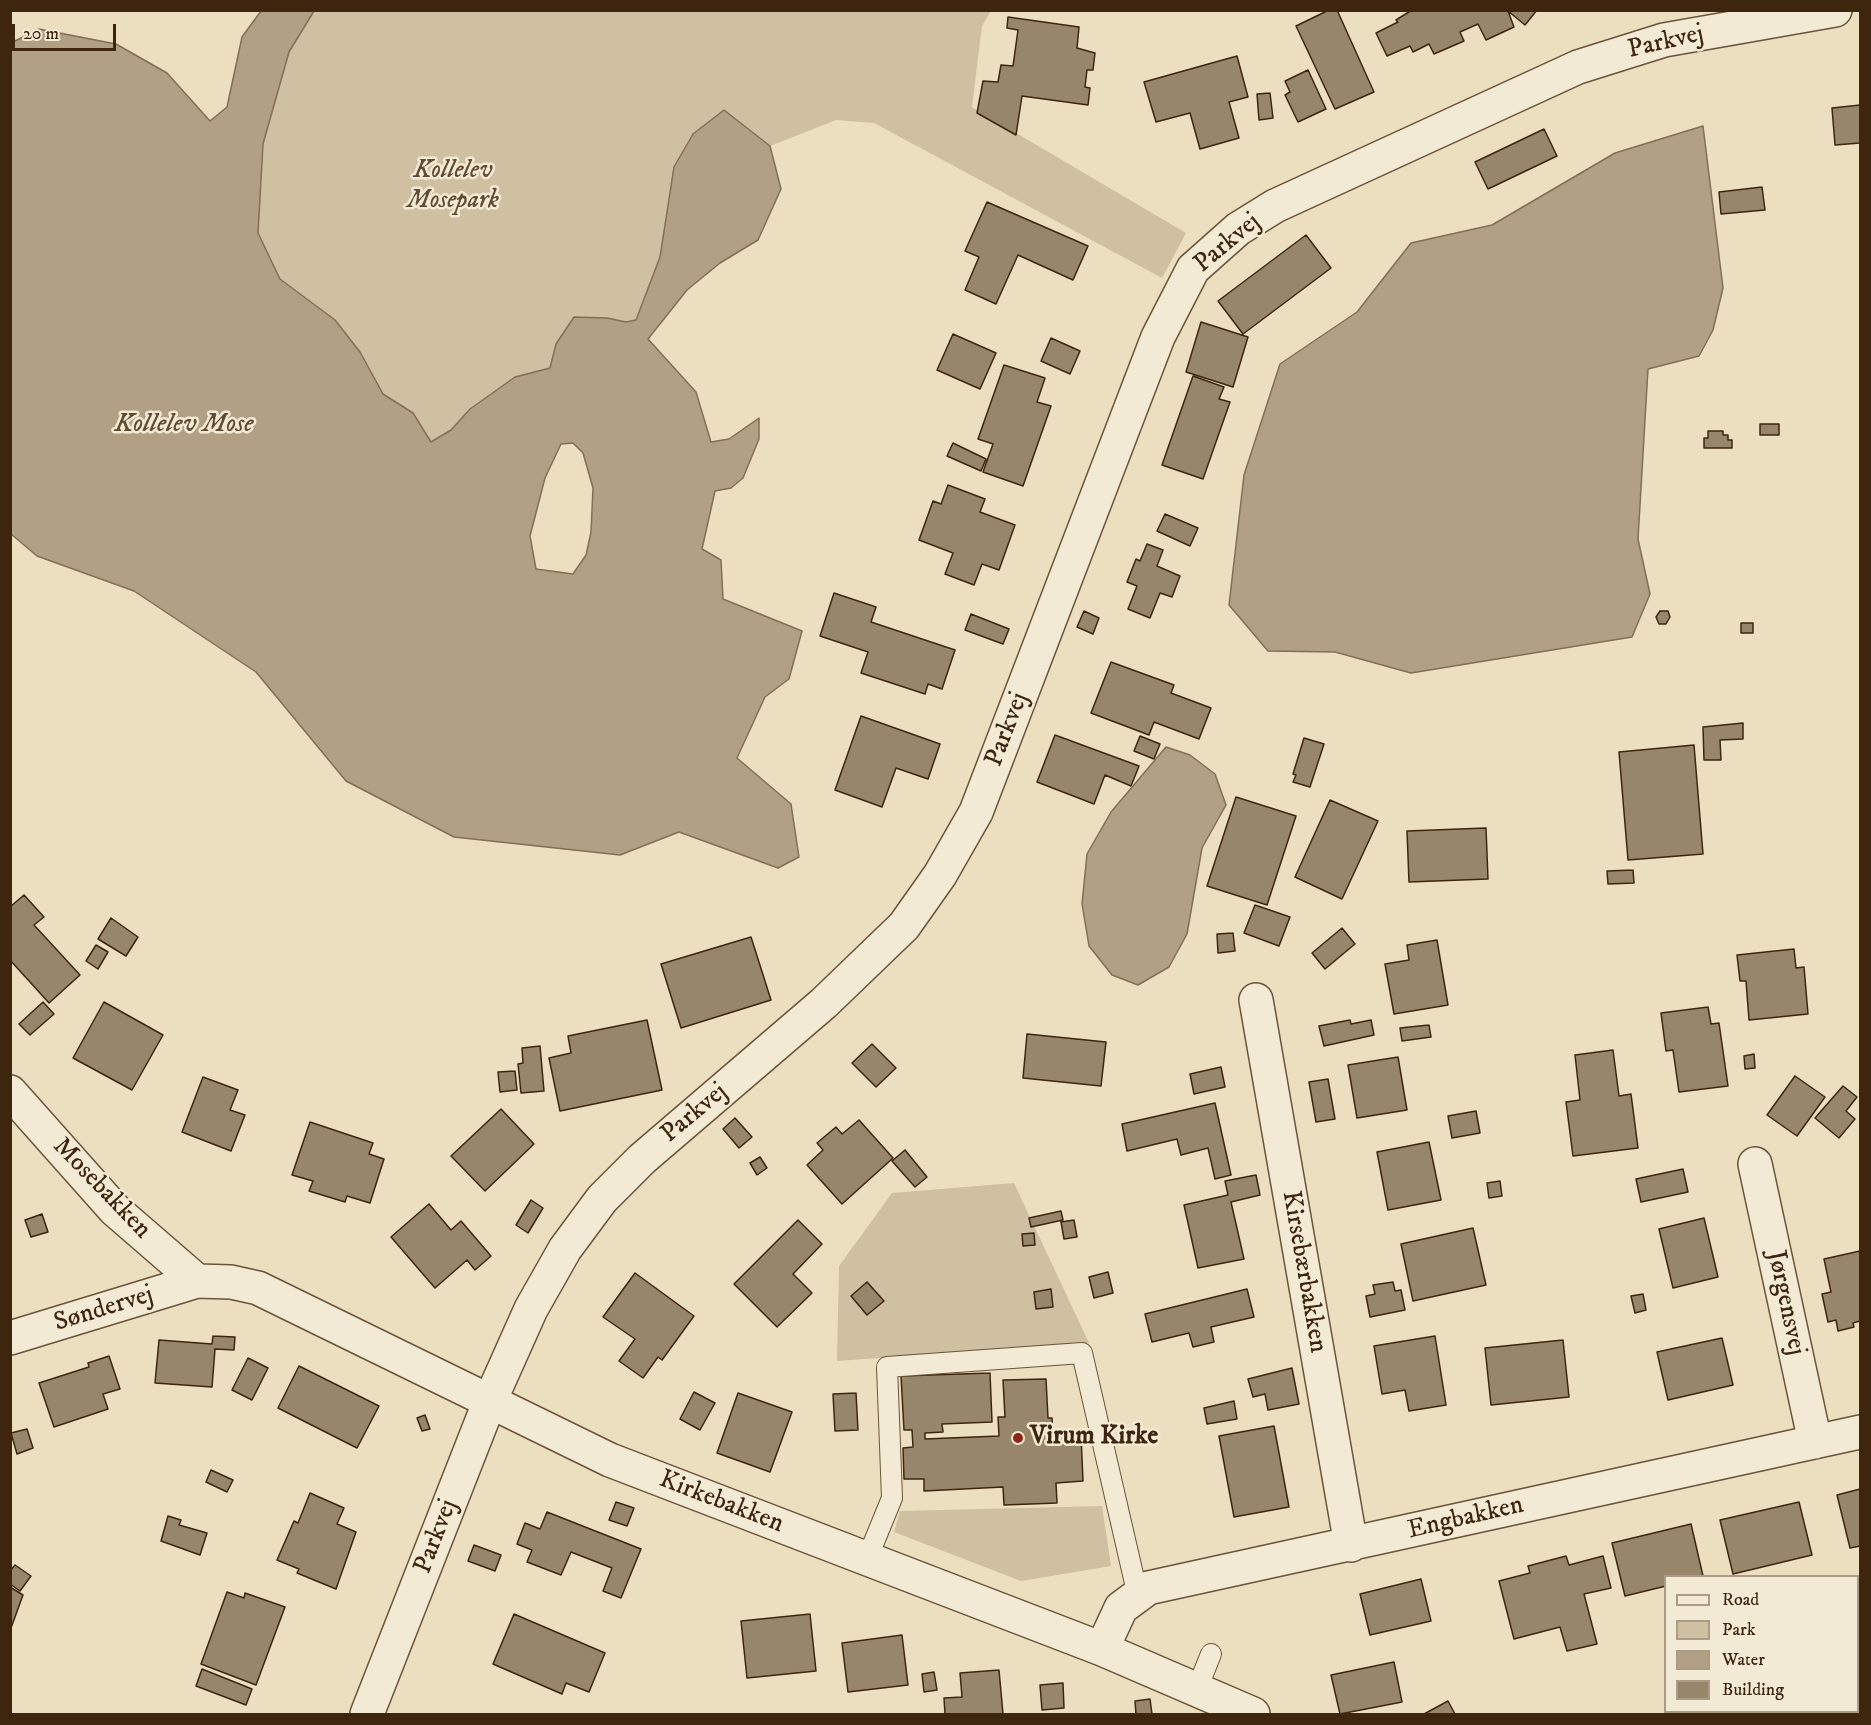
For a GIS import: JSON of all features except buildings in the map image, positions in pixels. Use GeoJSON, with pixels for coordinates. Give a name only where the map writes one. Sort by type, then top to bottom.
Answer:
{"type":"FeatureCollection","features":[{"type":"Feature","properties":{"kind":"street","name":"Parkvej"},"geometry":{"type":"LineString","coordinates":[[367,1714],[489,1403],[531,1309],[565,1249],[602,1199],[642,1159],[824,1003],[904,926],[940,874],[976,812],[1158,337],[1193,269],[1238,229],[1275,206],[1578,67],[1664,40],[1835,10]]}},
{"type":"Feature","properties":{"kind":"street","name":"Kirsebærbakken"},"geometry":{"type":"LineString","coordinates":[[1256,1000],[1351,1545]]}},
{"type":"Feature","properties":{"kind":"street","name":"Mosebakken"},"geometry":{"type":"LineString","coordinates":[[10,1092],[115,1210],[196,1281]]}},
{"type":"Feature","properties":{"kind":"street","name":"Jørgensvej"},"geometry":{"type":"LineString","coordinates":[[1755,1164],[1815,1442]]}},
{"type":"Feature","properties":{"kind":"street","name":"Kirkebakken"},"geometry":{"type":"LineString","coordinates":[[196,1281],[231,1282],[258,1288],[489,1403],[610,1460],[1102,1648],[1253,1714]]}},
{"type":"Feature","properties":{"kind":"street","name":"Søndervej"},"geometry":{"type":"LineString","coordinates":[[10,1338],[196,1281]]}},
{"type":"Feature","properties":{"kind":"street","name":"Engbakken"},"geometry":{"type":"LineString","coordinates":[[1102,1648],[1121,1608],[1148,1588],[1860,1432]]}},
{"type":"Feature","properties":{"kind":"lane"},"geometry":{"type":"LineString","coordinates":[[867,1559],[892,1498],[886,1367],[1082,1353],[1138,1596]]}},
{"type":"Feature","properties":{"kind":"lane"},"geometry":{"type":"LineString","coordinates":[[1197,1689],[1211,1654]]}},
{"type":"Feature","properties":{"kind":"green space","name":"Kollelev Mosepark"},"geometry":{"type":"Polygon","coordinates":[[[314,10],[991,11],[982,26],[972,107],[1186,233],[1162,278],[874,123],[836,120],[770,146],[724,111],[674,167],[660,257],[636,320],[626,322],[607,318],[556,344],[550,368],[515,377],[470,409],[451,430],[431,442],[413,413],[383,394],[360,352],[335,320],[280,279],[258,233],[263,144],[289,52],[314,10]]]}},
{"type":"Feature","properties":{"kind":"green space"},"geometry":{"type":"Polygon","coordinates":[[[1014,1183],[1089,1343],[837,1361],[839,1266],[892,1193],[1014,1183]]]}},
{"type":"Feature","properties":{"kind":"green space"},"geometry":{"type":"Polygon","coordinates":[[[1102,1506],[1111,1566],[1021,1581],[894,1532],[900,1511],[1102,1506]]]}},
{"type":"Feature","properties":{"kind":"water","name":"Kollelev Mose"},"geometry":{"type":"Polygon","coordinates":[[[261,11],[314,11],[289,52],[263,144],[258,233],[280,279],[335,320],[360,352],[383,394],[413,413],[431,442],[451,430],[470,409],[515,377],[550,368],[556,344],[574,317],[607,318],[626,322],[636,320],[660,257],[674,167],[693,134],[724,110],[770,146],[781,189],[758,240],[720,263],[687,290],[648,339],[696,392],[711,442],[729,439],[759,418],[759,439],[743,478],[731,488],[715,491],[702,549],[721,560],[723,599],[802,631],[789,679],[765,697],[737,758],[791,804],[799,857],[778,868],[679,832],[620,855],[454,837],[346,781],[256,672],[134,591],[37,556],[11,534],[11,43],[39,29],[116,44],[167,73],[210,121],[227,107],[242,37],[261,11]],[[573,443],[561,444],[545,478],[530,536],[536,569],[573,574],[586,555],[591,532],[593,488],[583,453],[573,443]]]}},
{"type":"Feature","properties":{"kind":"water"},"geometry":{"type":"Polygon","coordinates":[[[1703,126],[1723,288],[1713,330],[1699,356],[1648,369],[1638,539],[1650,594],[1632,637],[1411,673],[1335,652],[1268,651],[1229,605],[1244,475],[1280,364],[1357,312],[1411,243],[1492,225],[1615,153],[1703,126]]]}},
{"type":"Feature","properties":{"kind":"water"},"geometry":{"type":"Polygon","coordinates":[[[1166,747],[1190,755],[1215,774],[1226,805],[1202,848],[1187,934],[1169,967],[1138,985],[1112,975],[1089,946],[1082,904],[1087,854],[1111,812],[1166,747]]]}},
{"type":"Feature","properties":{"kind":"place","name":"Virum Kirke"},"geometry":{"type":"Point","coordinates":[1018,1438]}}]}
